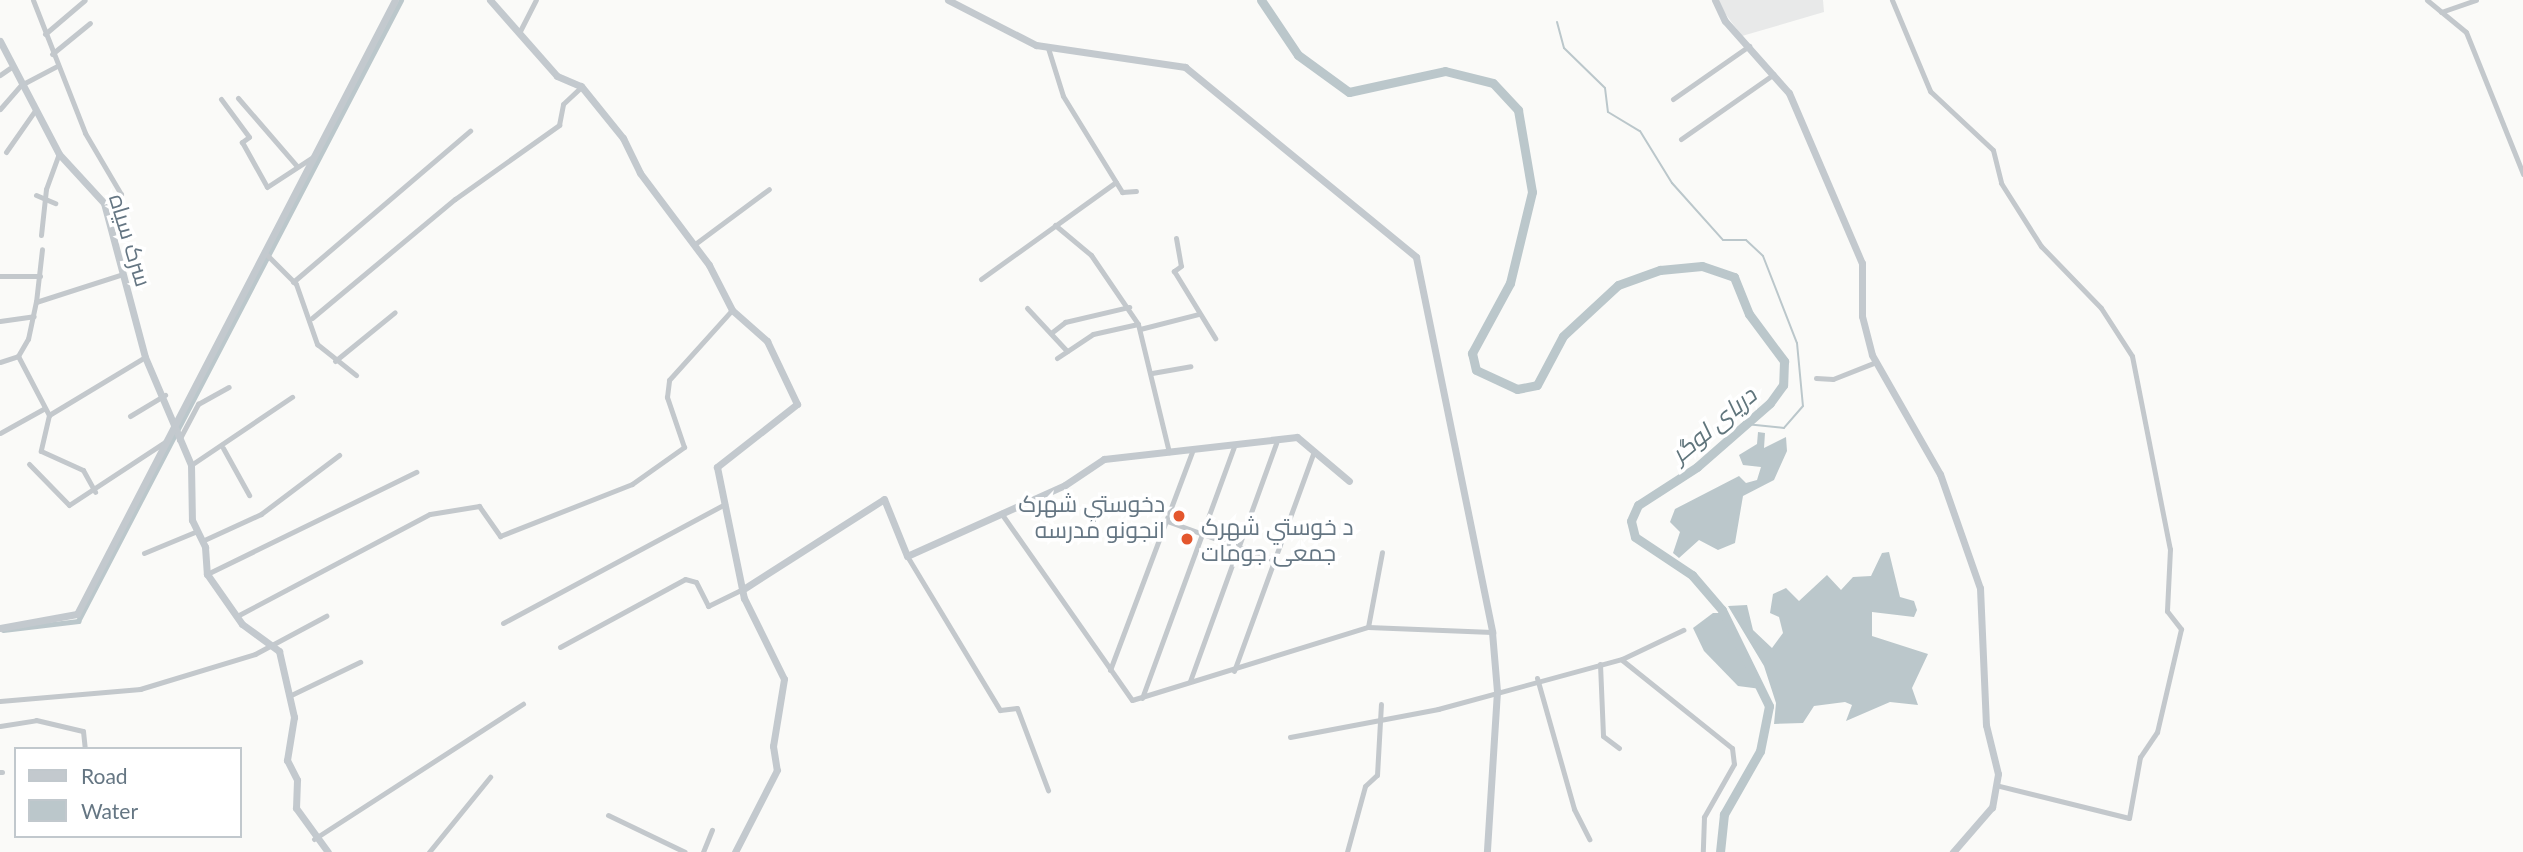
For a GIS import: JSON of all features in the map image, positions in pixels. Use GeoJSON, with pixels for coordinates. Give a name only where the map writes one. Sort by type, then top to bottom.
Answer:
{"type":"FeatureCollection","features":[{"type":"Feature","properties":{"kind":"street"},"geometry":{"type":"LineString","coordinates":[[33,0],[57,66],[121,194],[112,231]]}},
{"type":"Feature","properties":{"kind":"street"},"geometry":{"type":"LineString","coordinates":[[45,34],[85,0]]}},
{"type":"Feature","properties":{"kind":"street"},"geometry":{"type":"LineString","coordinates":[[0,628],[77,614],[175,436],[313,157],[396,0]]}},
{"type":"Feature","properties":{"kind":"street"},"geometry":{"type":"LineString","coordinates":[[490,0],[557,75],[582,87],[695,244],[732,310],[767,341],[797,404],[717,467],[744,588],[784,679],[773,746],[777,770],[736,852]]}},
{"type":"Feature","properties":{"kind":"street"},"geometry":{"type":"LineString","coordinates":[[520,31],[536,0]]}},
{"type":"Feature","properties":{"kind":"street"},"geometry":{"type":"LineString","coordinates":[[948,0],[1048,48],[1185,67],[1416,257],[1492,632],[1497,691],[1487,852]]}},
{"type":"Feature","properties":{"kind":"street"},"geometry":{"type":"LineString","coordinates":[[1715,0],[1749,46],[1786,87],[1833,206],[1854,241],[1864,271],[1864,326],[1876,362],[1940,474],[1980,588],[1978,627],[1996,785],[1992,807],[1953,852]]}},
{"type":"Feature","properties":{"kind":"street"},"geometry":{"type":"LineString","coordinates":[[1892,0],[1930,91],[1993,150],[2001,183],[2040,246],[2101,308],[2132,356],[2170,550],[2167,611],[2182,637],[2168,668],[2157,732],[2140,757],[2129,818],[1996,785]]}},
{"type":"Feature","properties":{"kind":"street"},"geometry":{"type":"LineString","coordinates":[[2427,0],[2466,32],[2523,174]]}},
{"type":"Feature","properties":{"kind":"street"},"geometry":{"type":"LineString","coordinates":[[2441,12],[2476,0]]}},
{"type":"Feature","properties":{"kind":"street"},"geometry":{"type":"LineString","coordinates":[[52,54],[90,23]]}},
{"type":"Feature","properties":{"kind":"street","name":"سرک سیاه"},"geometry":{"type":"LineString","coordinates":[[0,41],[10,68],[38,106],[59,154],[95,188],[112,231],[145,357],[165,395],[175,436],[191,466]]}},
{"type":"Feature","properties":{"kind":"street"},"geometry":{"type":"LineString","coordinates":[[1673,99],[1749,46]]}},
{"type":"Feature","properties":{"kind":"street"},"geometry":{"type":"LineString","coordinates":[[1048,48],[1063,96],[1125,195],[1136,191]]}},
{"type":"Feature","properties":{"kind":"street"},"geometry":{"type":"LineString","coordinates":[[0,109],[21,85],[57,66]]}},
{"type":"Feature","properties":{"kind":"street"},"geometry":{"type":"LineString","coordinates":[[0,75],[10,68]]}},
{"type":"Feature","properties":{"kind":"street"},"geometry":{"type":"LineString","coordinates":[[1681,139],[1774,74]]}},
{"type":"Feature","properties":{"kind":"street"},"geometry":{"type":"LineString","coordinates":[[312,318],[455,199],[559,125],[563,104],[582,87]]}},
{"type":"Feature","properties":{"kind":"street"},"geometry":{"type":"LineString","coordinates":[[221,99],[249,138],[242,142],[267,187],[296,165],[313,157]]}},
{"type":"Feature","properties":{"kind":"street"},"geometry":{"type":"LineString","coordinates":[[237,99],[296,165]]}},
{"type":"Feature","properties":{"kind":"street"},"geometry":{"type":"LineString","coordinates":[[6,152],[38,106]]}},
{"type":"Feature","properties":{"kind":"street"},"geometry":{"type":"LineString","coordinates":[[293,282],[470,131]]}},
{"type":"Feature","properties":{"kind":"street"},"geometry":{"type":"LineString","coordinates":[[41,236],[52,201],[46,189],[59,154]]}},
{"type":"Feature","properties":{"kind":"street"},"geometry":{"type":"LineString","coordinates":[[981,279],[1116,182]]}},
{"type":"Feature","properties":{"kind":"street"},"geometry":{"type":"LineString","coordinates":[[695,244],[769,188]]}},
{"type":"Feature","properties":{"kind":"street"},"geometry":{"type":"LineString","coordinates":[[36,194],[52,201]]}},
{"type":"Feature","properties":{"kind":"street"},"geometry":{"type":"LineString","coordinates":[[1055,225],[1091,256],[1129,307],[1139,326],[1170,452]]}},
{"type":"Feature","properties":{"kind":"street"},"geometry":{"type":"LineString","coordinates":[[1176,238],[1181,266],[1174,271],[1215,338]]}},
{"type":"Feature","properties":{"kind":"street"},"geometry":{"type":"LineString","coordinates":[[41,249],[34,316],[18,356],[49,415],[41,451],[83,470],[95,492]]}},
{"type":"Feature","properties":{"kind":"street"},"geometry":{"type":"LineString","coordinates":[[267,253],[293,282],[312,318],[317,344],[335,361],[356,375]]}},
{"type":"Feature","properties":{"kind":"street"},"geometry":{"type":"LineString","coordinates":[[36,302],[123,274]]}},
{"type":"Feature","properties":{"kind":"street"},"geometry":{"type":"LineString","coordinates":[[0,276],[40,276]]}},
{"type":"Feature","properties":{"kind":"street"},"geometry":{"type":"LineString","coordinates":[[1051,332],[1065,322],[1129,307]]}},
{"type":"Feature","properties":{"kind":"street"},"geometry":{"type":"LineString","coordinates":[[1027,308],[1067,351]]}},
{"type":"Feature","properties":{"kind":"street"},"geometry":{"type":"LineString","coordinates":[[237,616],[430,514],[479,506],[500,536],[632,484],[684,447],[667,397],[669,380],[732,310]]}},
{"type":"Feature","properties":{"kind":"street"},"geometry":{"type":"LineString","coordinates":[[335,361],[395,312]]}},
{"type":"Feature","properties":{"kind":"street"},"geometry":{"type":"LineString","coordinates":[[1057,358],[1093,334],[1199,314]]}},
{"type":"Feature","properties":{"kind":"street"},"geometry":{"type":"LineString","coordinates":[[0,321],[34,316]]}},
{"type":"Feature","properties":{"kind":"street"},"geometry":{"type":"LineString","coordinates":[[0,362],[18,356]]}},
{"type":"Feature","properties":{"kind":"street"},"geometry":{"type":"LineString","coordinates":[[49,415],[145,357]]}},
{"type":"Feature","properties":{"kind":"street"},"geometry":{"type":"LineString","coordinates":[[1816,378],[1833,379],[1876,362]]}},
{"type":"Feature","properties":{"kind":"street"},"geometry":{"type":"LineString","coordinates":[[1152,373],[1190,366]]}},
{"type":"Feature","properties":{"kind":"street"},"geometry":{"type":"LineString","coordinates":[[29,464],[69,505],[95,492],[175,436],[198,404],[229,387]]}},
{"type":"Feature","properties":{"kind":"street"},"geometry":{"type":"LineString","coordinates":[[130,416],[165,395]]}},
{"type":"Feature","properties":{"kind":"street"},"geometry":{"type":"LineString","coordinates":[[292,397],[223,448],[191,466],[195,532],[202,541],[207,574],[237,616],[272,644],[294,717],[287,760],[297,780],[296,808],[314,839],[328,852]]}},
{"type":"Feature","properties":{"kind":"street"},"geometry":{"type":"LineString","coordinates":[[0,433],[45,408]]}},
{"type":"Feature","properties":{"kind":"street"},"geometry":{"type":"LineString","coordinates":[[907,556],[1000,511],[1065,485],[1104,459],[1276,443],[1297,438],[1349,481]]}},
{"type":"Feature","properties":{"kind":"street"},"geometry":{"type":"LineString","coordinates":[[1190,681],[1276,443]]}},
{"type":"Feature","properties":{"kind":"street"},"geometry":{"type":"LineString","coordinates":[[1142,698],[1234,447]]}},
{"type":"Feature","properties":{"kind":"street"},"geometry":{"type":"LineString","coordinates":[[223,448],[249,495]]}},
{"type":"Feature","properties":{"kind":"street"},"geometry":{"type":"LineString","coordinates":[[1110,670],[1193,449]]}},
{"type":"Feature","properties":{"kind":"street"},"geometry":{"type":"LineString","coordinates":[[1234,671],[1314,451]]}},
{"type":"Feature","properties":{"kind":"street"},"geometry":{"type":"LineString","coordinates":[[202,541],[261,514],[339,455]]}},
{"type":"Feature","properties":{"kind":"street"},"geometry":{"type":"LineString","coordinates":[[207,574],[416,472]]}},
{"type":"Feature","properties":{"kind":"street"},"geometry":{"type":"LineString","coordinates":[[560,647],[685,579],[696,582],[708,606],[744,588],[884,499],[907,556],[1000,710],[1017,708],[1048,790]]}},
{"type":"Feature","properties":{"kind":"street"},"geometry":{"type":"LineString","coordinates":[[503,623],[725,504]]}},
{"type":"Feature","properties":{"kind":"street"},"geometry":{"type":"LineString","coordinates":[[1000,511],[1130,699],[1142,698],[1190,681],[1234,671],[1368,627],[1492,632]]}},
{"type":"Feature","properties":{"kind":"street"},"geometry":{"type":"LineString","coordinates":[[1167,521],[1274,559]]}},
{"type":"Feature","properties":{"kind":"street"},"geometry":{"type":"LineString","coordinates":[[144,553],[195,532]]}},
{"type":"Feature","properties":{"kind":"street"},"geometry":{"type":"LineString","coordinates":[[1368,627],[1382,552]]}},
{"type":"Feature","properties":{"kind":"street"},"geometry":{"type":"LineString","coordinates":[[0,701],[140,689],[272,644],[327,616]]}},
{"type":"Feature","properties":{"kind":"street"},"geometry":{"type":"LineString","coordinates":[[1290,737],[1384,722],[1537,678],[1600,664],[1683,630]]}},
{"type":"Feature","properties":{"kind":"street"},"geometry":{"type":"LineString","coordinates":[[1613,660],[1626,660],[1704,732],[1732,748],[1734,764],[1704,817],[1703,852]]}},
{"type":"Feature","properties":{"kind":"street"},"geometry":{"type":"LineString","coordinates":[[289,696],[360,662]]}},
{"type":"Feature","properties":{"kind":"street"},"geometry":{"type":"LineString","coordinates":[[1600,664],[1603,736],[1619,748]]}},
{"type":"Feature","properties":{"kind":"street"},"geometry":{"type":"LineString","coordinates":[[1537,678],[1588,839]]}},
{"type":"Feature","properties":{"kind":"street"},"geometry":{"type":"LineString","coordinates":[[314,839],[523,704]]}},
{"type":"Feature","properties":{"kind":"street"},"geometry":{"type":"LineString","coordinates":[[1347,852],[1365,786],[1377,775],[1384,722],[1381,704]]}},
{"type":"Feature","properties":{"kind":"street"},"geometry":{"type":"LineString","coordinates":[[0,726],[36,720],[83,731],[85,747]]}},
{"type":"Feature","properties":{"kind":"street"},"geometry":{"type":"LineString","coordinates":[[429,852],[490,777]]}},
{"type":"Feature","properties":{"kind":"street"},"geometry":{"type":"LineString","coordinates":[[608,815],[685,852]]}},
{"type":"Feature","properties":{"kind":"street"},"geometry":{"type":"LineString","coordinates":[[703,852],[712,830]]}},
{"type":"Feature","properties":{"kind":"shaded area"},"geometry":{"type":"Polygon","coordinates":[[[1715,0],[1823,0],[1824,12],[1742,36],[1715,0]]]}},
{"type":"Feature","properties":{"kind":"water"},"geometry":{"type":"Polygon","coordinates":[[[1758,432],[1765,433],[1764,448],[1786,437],[1787,451],[1774,480],[1743,496],[1735,543],[1718,550],[1699,540],[1679,558],[1673,553],[1680,532],[1670,522],[1675,509],[1739,476],[1746,483],[1757,480],[1761,467],[1743,465],[1739,455],[1757,444],[1758,432]]]}},
{"type":"Feature","properties":{"kind":"water"},"geometry":{"type":"Polygon","coordinates":[[[1889,552],[1900,597],[1914,601],[1917,610],[1914,617],[1872,612],[1872,636],[1928,654],[1912,688],[1918,705],[1890,702],[1846,721],[1852,705],[1845,702],[1814,706],[1803,723],[1774,724],[1776,703],[1764,666],[1728,606],[1747,605],[1753,630],[1772,648],[1783,633],[1779,617],[1770,613],[1773,594],[1786,588],[1799,601],[1827,575],[1841,590],[1853,577],[1871,576],[1882,553],[1889,552]]]}},
{"type":"Feature","properties":{"kind":"water"},"geometry":{"type":"Polygon","coordinates":[[[1713,613],[1720,613],[1738,638],[1761,689],[1738,686],[1704,651],[1693,628],[1713,613]]]}},
{"type":"Feature","properties":{"kind":"waterway"},"geometry":{"type":"LineString","coordinates":[[3,630],[78,621],[401,0]]}},
{"type":"Feature","properties":{"kind":"waterway","name":"دریای لوگر"},"geometry":{"type":"LineString","coordinates":[[1261,0],[1298,55],[1349,92],[1445,71],[1493,83],[1518,110],[1532,192],[1510,283],[1472,353],[1476,370],[1517,389],[1537,385],[1563,336],[1618,285],[1660,270],[1702,266],[1734,277],[1749,314],[1784,361],[1783,385],[1770,403],[1697,467],[1638,505],[1631,521],[1635,537],[1692,575],[1722,610],[1769,706],[1760,751],[1724,814],[1720,852]]}},
{"type":"Feature","properties":{"kind":"waterway"},"geometry":{"type":"LineString","coordinates":[[1557,22],[1564,48],[1605,88],[1608,112],[1640,131],[1672,183],[1723,240],[1746,240],[1763,256],[1797,343],[1803,406],[1784,428],[1748,424]]}},
{"type":"Feature","properties":{"kind":"place","name":"دخوستي شهرک انجونو مدرسه"},"geometry":{"type":"Point","coordinates":[1179,516]}},
{"type":"Feature","properties":{"kind":"place","name":"د خوستي شهرک جمعی جومات"},"geometry":{"type":"Point","coordinates":[1187,539]}}]}
